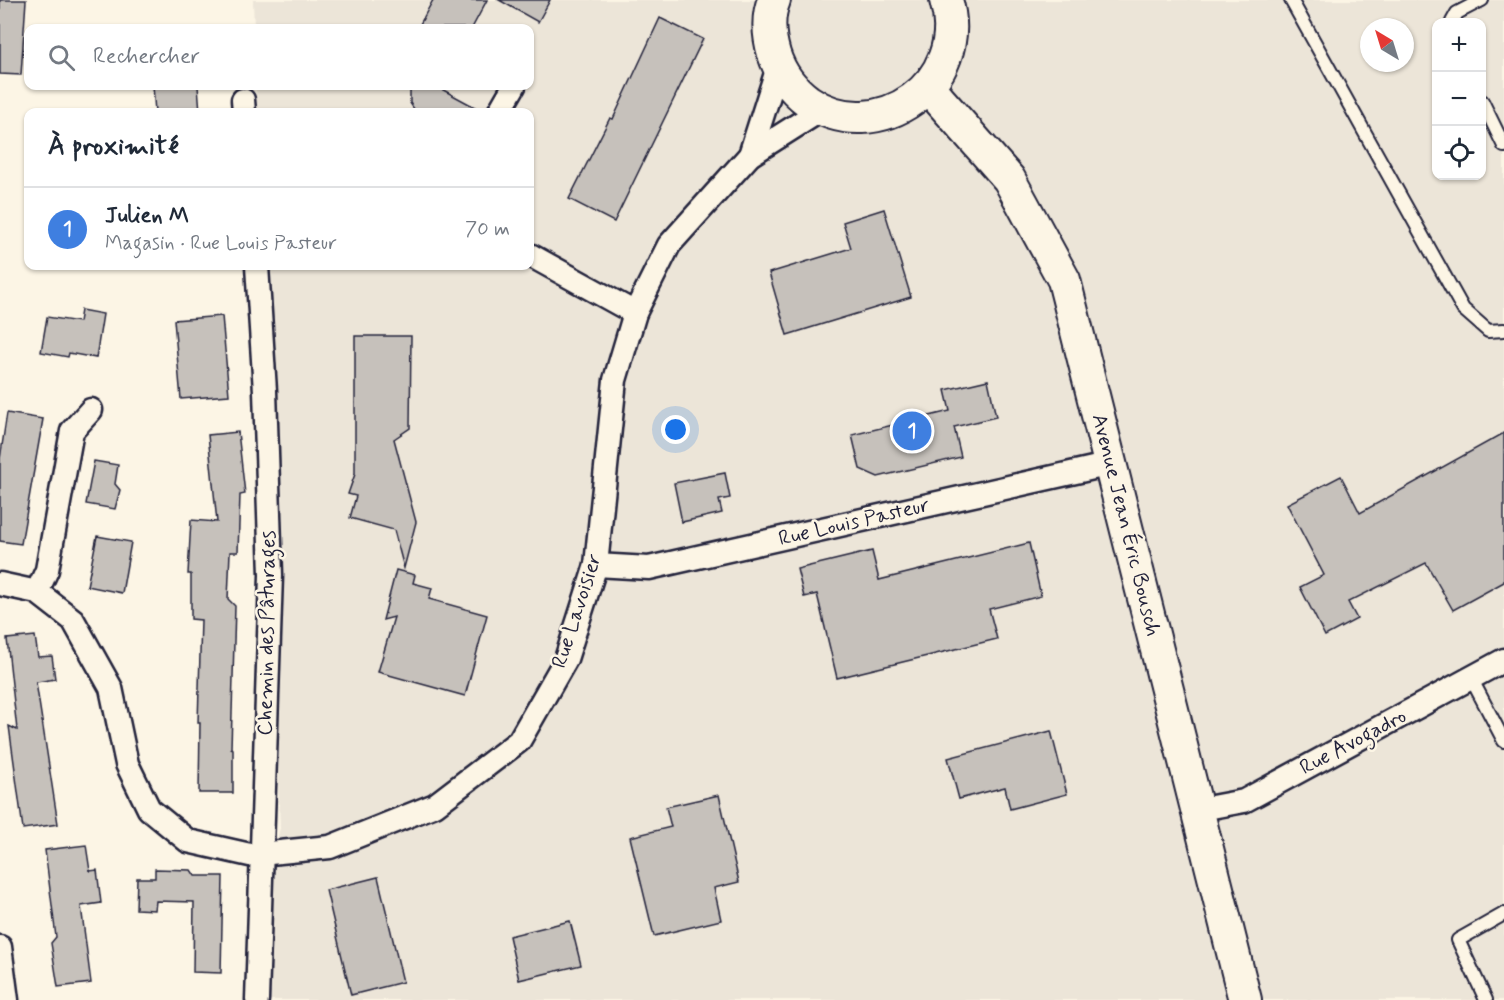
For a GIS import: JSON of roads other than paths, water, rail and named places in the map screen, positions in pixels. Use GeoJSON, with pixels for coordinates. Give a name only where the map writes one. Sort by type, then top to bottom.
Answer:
{"type":"FeatureCollection","features":[{"type":"Feature","properties":{"kind":"main road"},"geometry":{"type":"LineString","coordinates":[[774,0],[771,7],[769,38],[778,67],[796,92],[821,110],[850,117],[879,116],[906,105],[928,87],[942,65],[950,39],[950,13],[946,0]]}},
{"type":"Feature","properties":{"kind":"main road","name":"Avenue Jean Éric Bousch"},"geometry":{"type":"LineString","coordinates":[[928,87],[1009,179],[1064,280],[1245,1000]]}},
{"type":"Feature","properties":{"kind":"street","name":"Rue Lavoisier"},"geometry":{"type":"LineString","coordinates":[[750,155],[778,67]]}},
{"type":"Feature","properties":{"kind":"street"},"geometry":{"type":"LineString","coordinates":[[501,108],[512,90]]}},
{"type":"Feature","properties":{"kind":"street","name":"Rue Lavoisier"},"geometry":{"type":"LineString","coordinates":[[37,592],[73,620],[111,688],[127,764],[149,809],[188,841],[250,855],[330,847],[435,805],[519,741],[566,659],[596,565],[615,380],[634,313],[669,244],[750,155],[821,110]]}},
{"type":"Feature","properties":{"kind":"street"},"geometry":{"type":"LineString","coordinates":[[534,257],[634,313]]}},
{"type":"Feature","properties":{"kind":"street","name":"Chemin des Pâturages"},"geometry":{"type":"LineString","coordinates":[[256,270],[265,391],[271,575],[257,1000]]}},
{"type":"Feature","properties":{"kind":"street"},"geometry":{"type":"LineString","coordinates":[[0,584],[37,592],[47,570],[72,430],[91,410]]}},
{"type":"Feature","properties":{"kind":"street","name":"Rue Louis Pasteur"},"geometry":{"type":"LineString","coordinates":[[596,565],[649,568],[1111,464]]}},
{"type":"Feature","properties":{"kind":"street","name":"Rue Avogadro"},"geometry":{"type":"LineString","coordinates":[[1196,810],[1244,801],[1504,660]]}},
{"type":"Feature","properties":{"kind":"street"},"geometry":{"type":"LineString","coordinates":[[0,947],[7,1000]]}},
{"type":"Feature","properties":{"kind":"lane"},"geometry":{"type":"LineString","coordinates":[[1291,0],[1463,309],[1488,331],[1504,330]]}},
{"type":"Feature","properties":{"kind":"lane"},"geometry":{"type":"LineString","coordinates":[[1454,18],[1457,13],[1482,0]]}},
{"type":"Feature","properties":{"kind":"lane"},"geometry":{"type":"LineString","coordinates":[[1486,109],[1504,146]]}},
{"type":"Feature","properties":{"kind":"lane"},"geometry":{"type":"LineString","coordinates":[[1471,678],[1504,741]]}},
{"type":"Feature","properties":{"kind":"lane"},"geometry":{"type":"LineString","coordinates":[[1486,1000],[1458,940],[1504,914]]}},
{"type":"Feature","properties":{"kind":"place","name":"Julien M"},"geometry":{"type":"Point","coordinates":[912,431]}}]}
